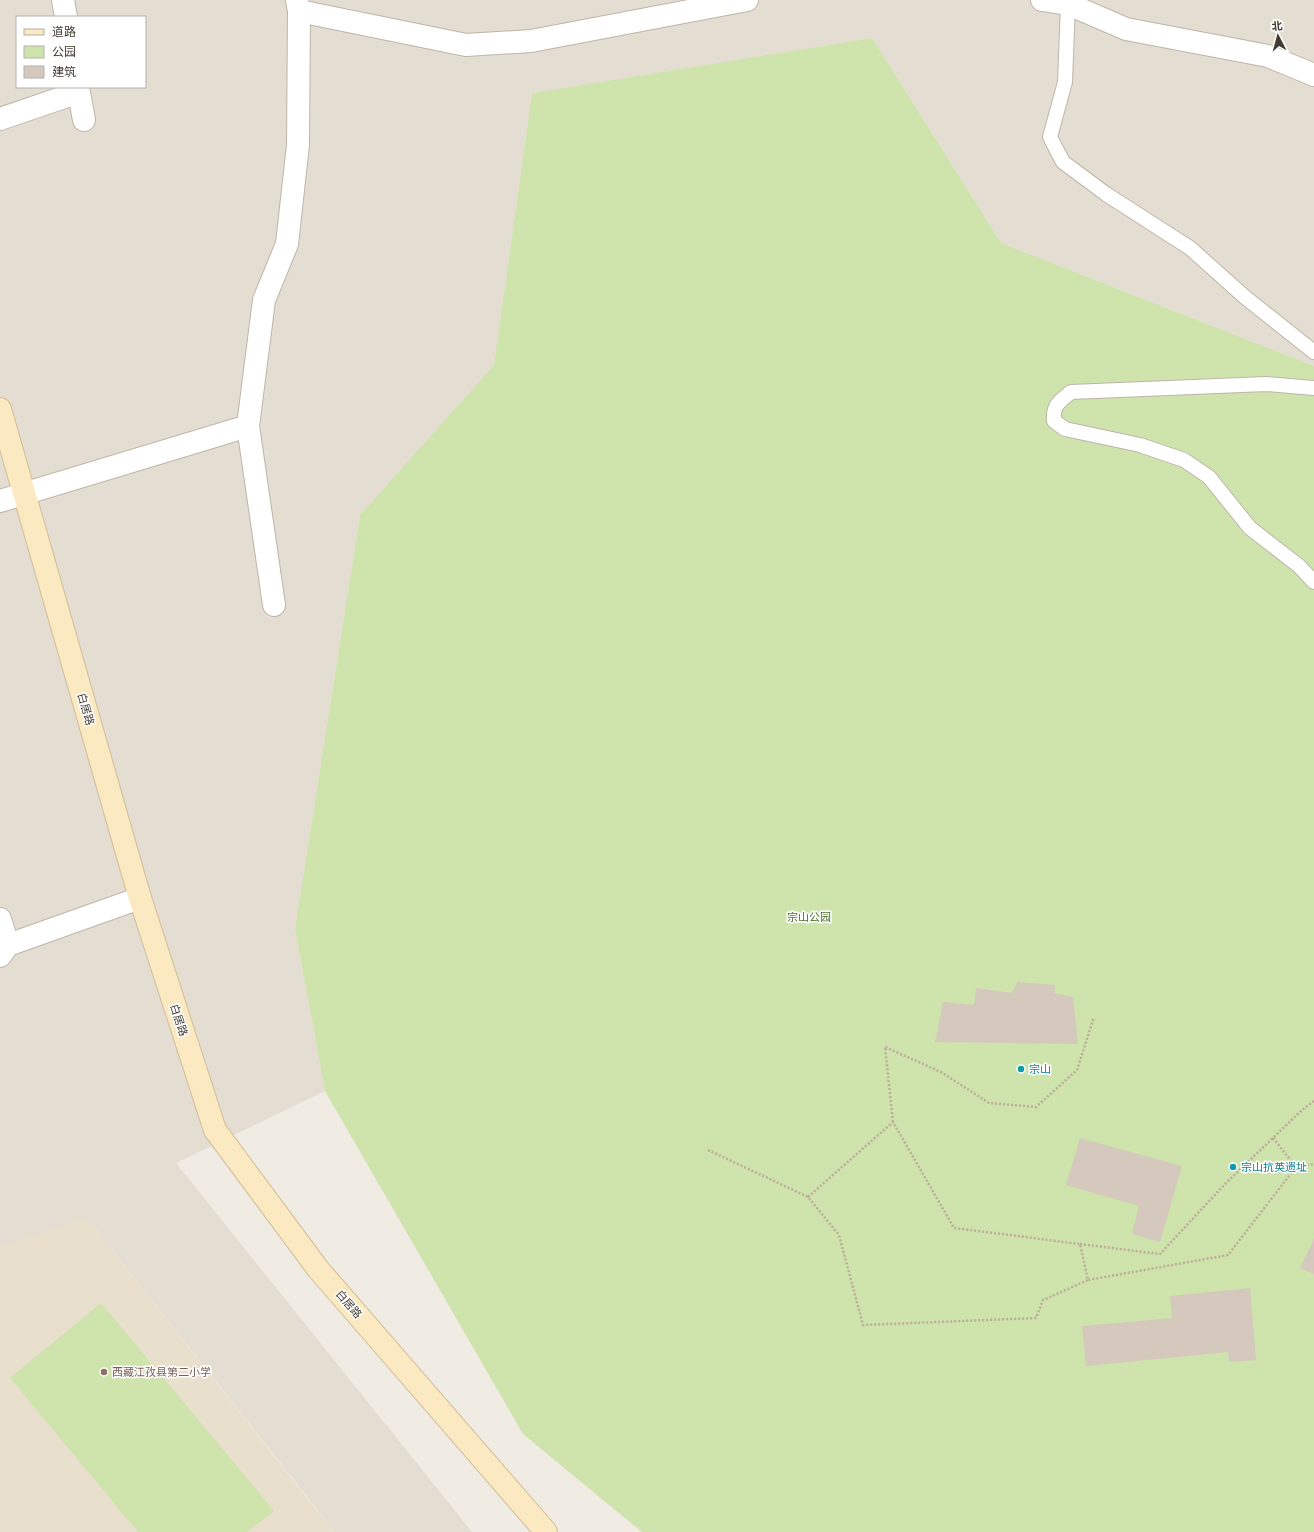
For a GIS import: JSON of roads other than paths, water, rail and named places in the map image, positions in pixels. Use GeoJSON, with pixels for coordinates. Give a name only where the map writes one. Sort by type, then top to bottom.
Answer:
{"type":"FeatureCollection","features":[{"type":"Feature","properties":{"kind":"street"},"geometry":{"type":"LineString","coordinates":[[63,0],[66,16]]}},
{"type":"Feature","properties":{"kind":"street"},"geometry":{"type":"LineString","coordinates":[[274,605],[248,426],[264,300],[287,244],[298,145],[298,6],[466,44],[531,41],[747,0]]}},
{"type":"Feature","properties":{"kind":"street"},"geometry":{"type":"LineString","coordinates":[[1042,0],[1068,4],[1126,29],[1268,56],[1314,75]]}},
{"type":"Feature","properties":{"kind":"street"},"geometry":{"type":"LineString","coordinates":[[0,119],[78,89],[84,120]]}},
{"type":"Feature","properties":{"kind":"street","name":"白居路"},"geometry":{"type":"LineString","coordinates":[[0,408],[140,898],[215,1130],[318,1269],[546,1532]]}},
{"type":"Feature","properties":{"kind":"street"},"geometry":{"type":"LineString","coordinates":[[0,501],[248,426]]}},
{"type":"Feature","properties":{"kind":"street"},"geometry":{"type":"LineString","coordinates":[[0,919],[4,950],[140,898]]}},
{"type":"Feature","properties":{"kind":"lane"},"geometry":{"type":"LineString","coordinates":[[1068,4],[1065,82],[1050,137],[1063,162],[1106,194],[1190,248],[1246,298],[1314,352]]}},
{"type":"Feature","properties":{"kind":"lane"},"geometry":{"type":"LineString","coordinates":[[1314,388],[1266,384],[1071,392],[1055,405],[1053,412],[1054,421],[1065,429],[1140,445],[1184,460],[1209,477],[1250,528],[1299,566],[1314,582]]}},
{"type":"Feature","properties":{"kind":"place","name":"宗山"},"geometry":{"type":"Point","coordinates":[1021,1069]}},
{"type":"Feature","properties":{"kind":"place","name":"宗山抗英遗址"},"geometry":{"type":"Point","coordinates":[1233,1167]}},
{"type":"Feature","properties":{"kind":"place","name":"西藏江孜县第二小学"},"geometry":{"type":"Point","coordinates":[104,1372]}},
{"type":"Feature","properties":{"kind":"park label","name":"宗山公园"},"geometry":{"type":"Point","coordinates":[809,917]}}]}
